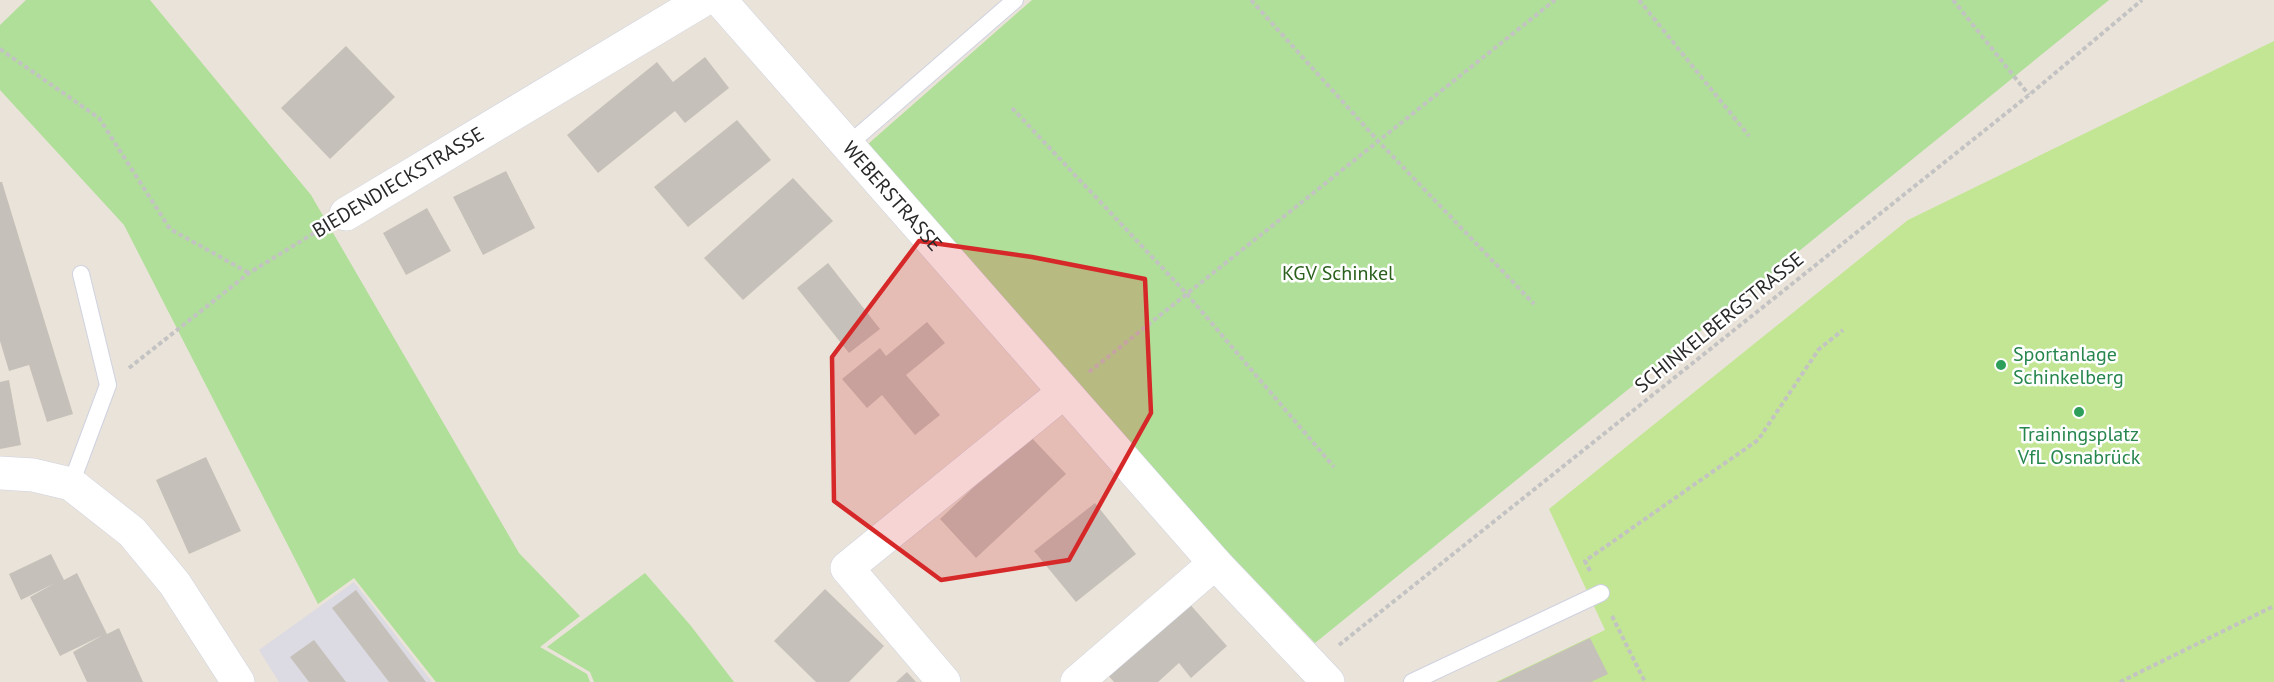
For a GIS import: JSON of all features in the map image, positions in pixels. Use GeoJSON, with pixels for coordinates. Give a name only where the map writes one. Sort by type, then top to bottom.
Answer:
{"type":"FeatureCollection","features":[{"type":"Feature","properties":{"kind":"street","name":"BIEDENDIECKSTRASSE"},"geometry":{"type":"LineString","coordinates":[[346,214],[703,0]]}},
{"type":"Feature","properties":{"kind":"street","name":"WEBERSTRASSE"},"geometry":{"type":"LineString","coordinates":[[720,0],[1215,563],[1321,674]]}},
{"type":"Feature","properties":{"kind":"street"},"geometry":{"type":"LineString","coordinates":[[944,682],[847,568],[1064,392]]}},
{"type":"Feature","properties":{"kind":"street"},"geometry":{"type":"LineString","coordinates":[[0,473],[33,475],[71,484],[132,532],[175,584],[238,682]]}},
{"type":"Feature","properties":{"kind":"street"},"geometry":{"type":"LineString","coordinates":[[1077,682],[1215,563]]}},
{"type":"Feature","properties":{"kind":"lane"},"geometry":{"type":"LineString","coordinates":[[849,144],[1015,0]]}},
{"type":"Feature","properties":{"kind":"lane"},"geometry":{"type":"LineString","coordinates":[[71,484],[108,385],[81,274]]}},
{"type":"Feature","properties":{"kind":"lane"},"geometry":{"type":"LineString","coordinates":[[1412,682],[1601,593]]}},
{"type":"Feature","properties":{"kind":"path"},"geometry":{"type":"LineString","coordinates":[[1251,0],[1379,142],[1534,304]]}},
{"type":"Feature","properties":{"kind":"path"},"geometry":{"type":"LineString","coordinates":[[1064,392],[1185,292],[1379,142],[1555,0]]}},
{"type":"Feature","properties":{"kind":"path"},"geometry":{"type":"LineString","coordinates":[[1639,0],[1749,136]]}},
{"type":"Feature","properties":{"kind":"path"},"geometry":{"type":"LineString","coordinates":[[1953,0],[2029,95]]}},
{"type":"Feature","properties":{"kind":"path","name":"SCHINKELBERGSTRASSE"},"geometry":{"type":"LineString","coordinates":[[1321,674],[2142,0]]}},
{"type":"Feature","properties":{"kind":"path"},"geometry":{"type":"LineString","coordinates":[[0,49],[99,118],[170,229],[249,273]]}},
{"type":"Feature","properties":{"kind":"path"},"geometry":{"type":"LineString","coordinates":[[1012,108],[1185,292],[1334,467]]}},
{"type":"Feature","properties":{"kind":"path","name":"BIEDENDIECKSTRASSE"},"geometry":{"type":"LineString","coordinates":[[108,385],[249,273],[346,214]]}},
{"type":"Feature","properties":{"kind":"path"},"geometry":{"type":"LineString","coordinates":[[1645,682],[1585,561],[1758,440],[1819,349],[1843,330]]}},
{"type":"Feature","properties":{"kind":"path"},"geometry":{"type":"LineString","coordinates":[[2120,682],[2274,606]]}},
{"type":"Feature","properties":{"kind":"highlighted area"},"geometry":{"type":"Polygon","coordinates":[[[919,241],[1032,257],[1145,279],[1151,413],[1069,560],[941,580],[834,501],[832,357],[919,241]]]}},
{"type":"Feature","properties":{"kind":"shaded area"},"geometry":{"type":"Polygon","coordinates":[[[354,582],[432,682],[279,682],[259,650],[354,582]]]}},
{"type":"Feature","properties":{"kind":"green space"},"geometry":{"type":"Polygon","coordinates":[[[26,0],[150,0],[311,195],[519,553],[580,616],[540,647],[587,674],[590,682],[436,682],[354,578],[318,604],[124,225],[0,90],[0,25],[26,0]]]}},
{"type":"Feature","properties":{"kind":"green space","name":"KGV Schinkel"},"geometry":{"type":"Polygon","coordinates":[[[1032,0],[2109,0],[1315,643],[851,159],[1032,0]]]}},
{"type":"Feature","properties":{"kind":"green space","name":"Sportanlage Schinkelberg"},"geometry":{"type":"Polygon","coordinates":[[[2274,41],[2274,682],[1496,682],[1605,630],[1549,509],[1908,220],[2274,41]]]}},
{"type":"Feature","properties":{"kind":"green space"},"geometry":{"type":"Polygon","coordinates":[[[645,573],[691,626],[734,682],[594,682],[590,672],[547,647],[645,573]]]}},
{"type":"Feature","properties":{"kind":"building"},"geometry":{"type":"Polygon","coordinates":[[[346,46],[395,97],[330,159],[281,108],[346,46]]]}},
{"type":"Feature","properties":{"kind":"building"},"geometry":{"type":"Polygon","coordinates":[[[705,57],[729,88],[685,123],[675,111],[598,173],[567,135],[657,62],[673,82],[705,57]]]}},
{"type":"Feature","properties":{"kind":"building"},"geometry":{"type":"Polygon","coordinates":[[[737,120],[771,160],[688,227],[654,187],[737,120]]]}},
{"type":"Feature","properties":{"kind":"building"},"geometry":{"type":"Polygon","coordinates":[[[506,171],[535,228],[483,255],[453,197],[506,171]]]}},
{"type":"Feature","properties":{"kind":"building"},"geometry":{"type":"Polygon","coordinates":[[[793,178],[833,221],[743,300],[704,258],[793,178]]]}},
{"type":"Feature","properties":{"kind":"building"},"geometry":{"type":"Polygon","coordinates":[[[0,182],[2,182],[73,414],[47,422],[29,365],[9,371],[0,341],[0,182]]]}},
{"type":"Feature","properties":{"kind":"building"},"geometry":{"type":"Polygon","coordinates":[[[427,208],[451,251],[406,275],[383,233],[427,208]]]}},
{"type":"Feature","properties":{"kind":"building"},"geometry":{"type":"Polygon","coordinates":[[[828,263],[880,329],[849,353],[797,288],[828,263]]]}},
{"type":"Feature","properties":{"kind":"building"},"geometry":{"type":"Polygon","coordinates":[[[927,322],[945,343],[906,375],[940,415],[915,435],[882,395],[867,408],[842,379],[880,348],[886,356],[927,322]]]}},
{"type":"Feature","properties":{"kind":"building"},"geometry":{"type":"Polygon","coordinates":[[[9,380],[21,445],[0,449],[0,382],[9,380]]]}},
{"type":"Feature","properties":{"kind":"building"},"geometry":{"type":"Polygon","coordinates":[[[1029,435],[1066,474],[976,558],[940,519],[1029,435]]]}},
{"type":"Feature","properties":{"kind":"building"},"geometry":{"type":"Polygon","coordinates":[[[206,457],[241,531],[189,554],[156,480],[206,457]]]}},
{"type":"Feature","properties":{"kind":"building"},"geometry":{"type":"Polygon","coordinates":[[[1095,503],[1136,554],[1076,602],[1034,551],[1095,503]]]}},
{"type":"Feature","properties":{"kind":"building"},"geometry":{"type":"Polygon","coordinates":[[[51,554],[64,580],[77,573],[107,634],[119,628],[143,682],[87,682],[73,652],[103,635],[60,656],[30,597],[55,583],[21,600],[9,574],[51,554]]]}},
{"type":"Feature","properties":{"kind":"building"},"geometry":{"type":"Polygon","coordinates":[[[825,589],[884,646],[849,682],[816,682],[774,641],[825,589]]]}},
{"type":"Feature","properties":{"kind":"building"},"geometry":{"type":"Polygon","coordinates":[[[356,590],[426,682],[389,682],[332,608],[356,590]]]}},
{"type":"Feature","properties":{"kind":"building"},"geometry":{"type":"Polygon","coordinates":[[[1187,601],[1227,646],[1191,678],[1179,663],[1158,682],[1114,682],[1106,673],[1187,601]]]}},
{"type":"Feature","properties":{"kind":"building"},"geometry":{"type":"Polygon","coordinates":[[[1590,638],[1608,674],[1591,682],[1498,682],[1590,638]]]}},
{"type":"Feature","properties":{"kind":"building"},"geometry":{"type":"Polygon","coordinates":[[[314,640],[346,682],[309,682],[290,657],[314,640]]]}},
{"type":"Feature","properties":{"kind":"building"},"geometry":{"type":"Polygon","coordinates":[[[907,672],[916,682],[896,682],[907,672]]]}},
{"type":"Feature","properties":{"kind":"place","name":"Sportanlage Schinkelberg"},"geometry":{"type":"Point","coordinates":[2001,365]}},
{"type":"Feature","properties":{"kind":"place","name":"Trainingsplatz VfL Osnabrück"},"geometry":{"type":"Point","coordinates":[2079,412]}}]}
